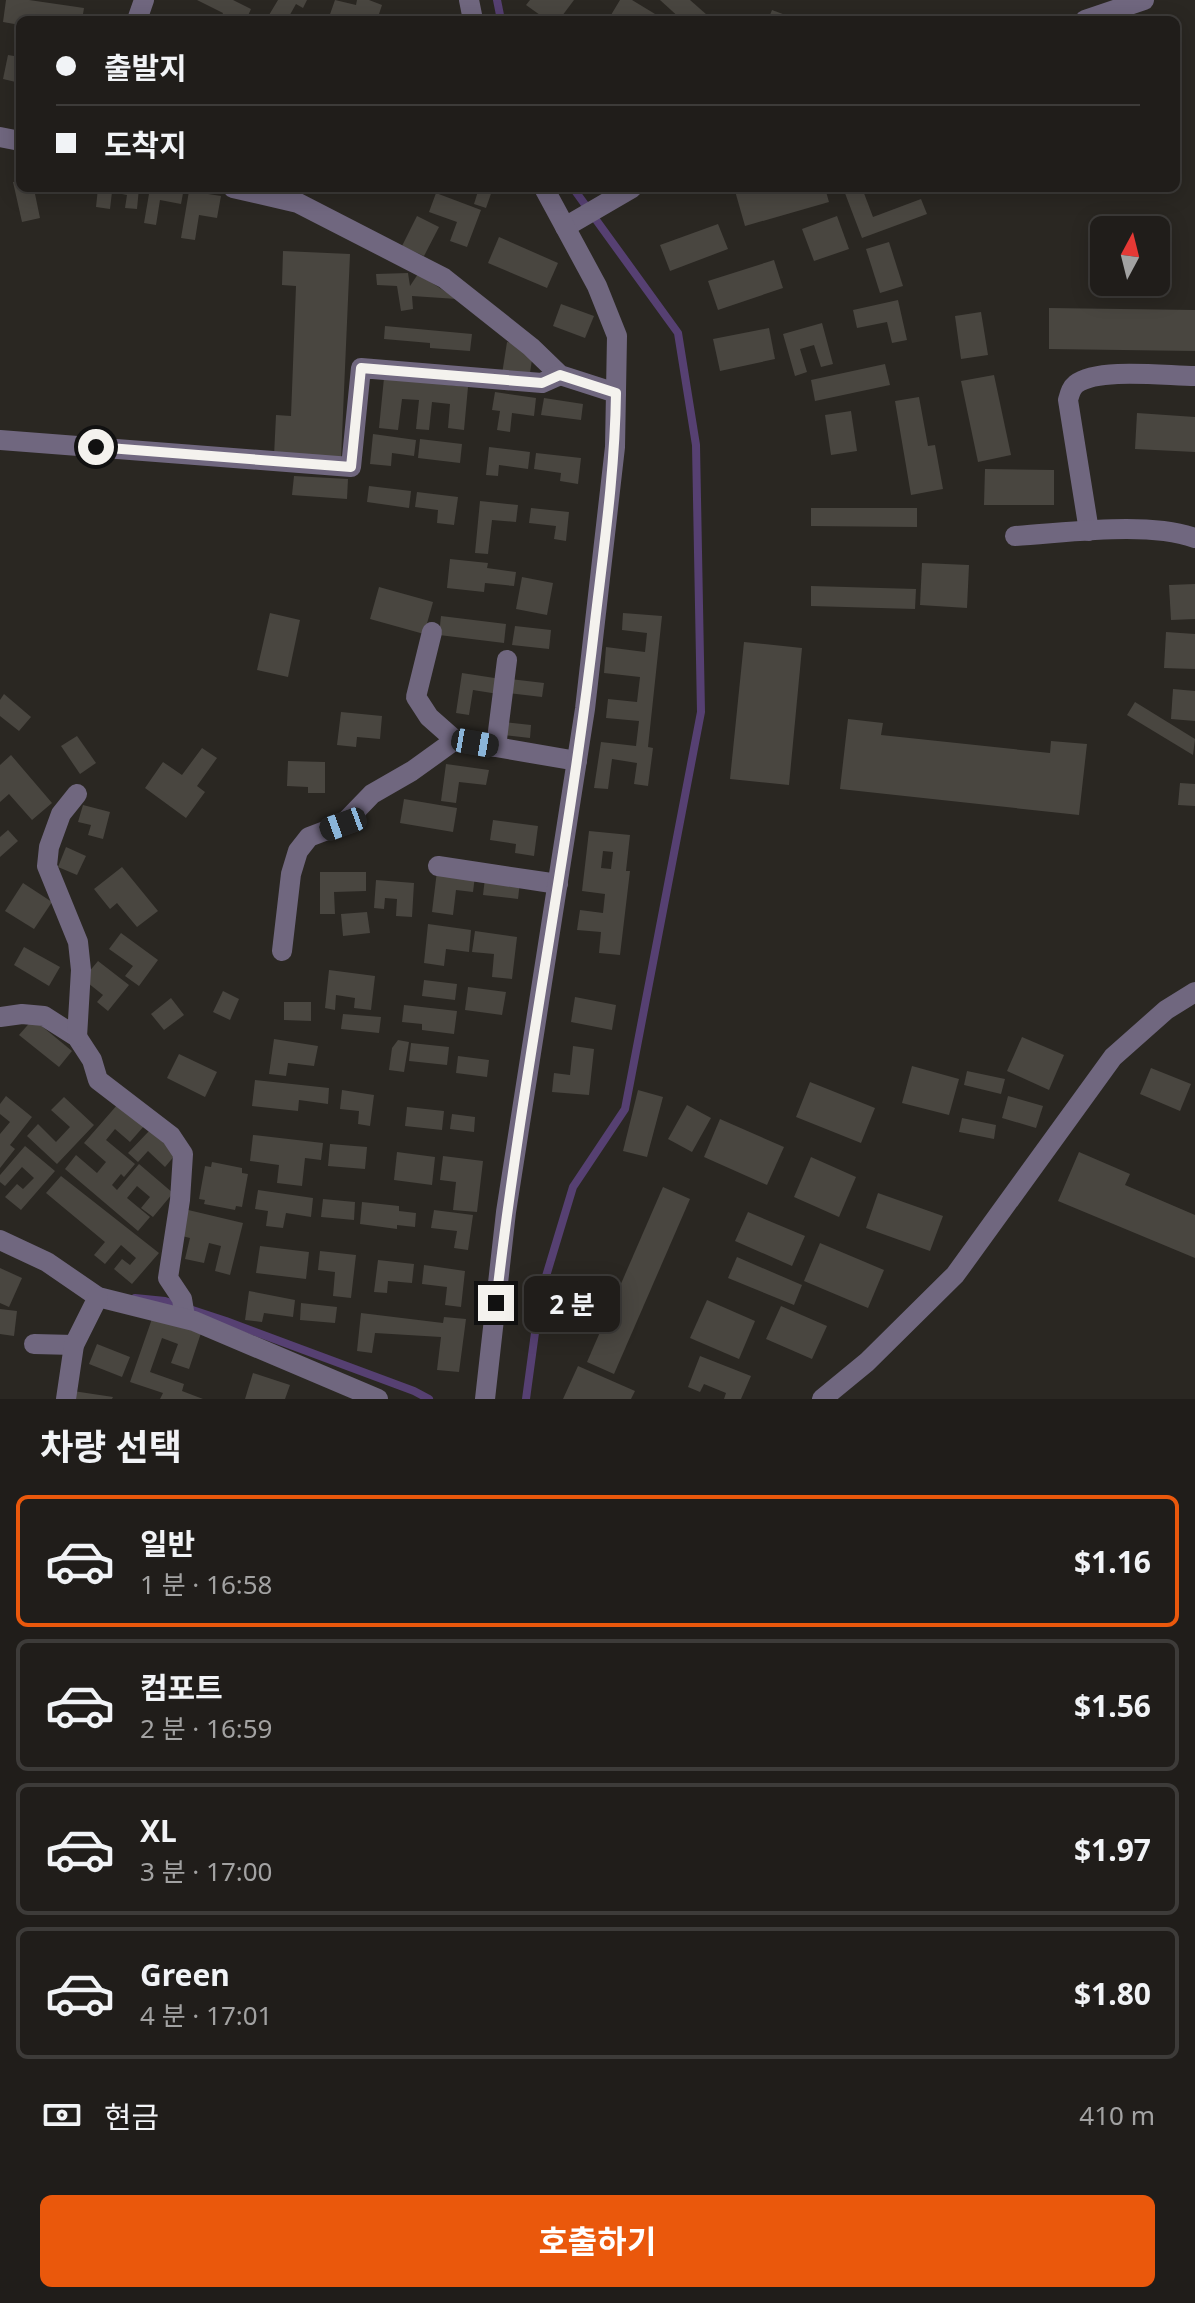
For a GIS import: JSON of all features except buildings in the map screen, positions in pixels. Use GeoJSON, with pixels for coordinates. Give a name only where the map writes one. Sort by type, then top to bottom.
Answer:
{"type":"FeatureCollection","features":[{"type":"Feature","properties":{"kind":"street"},"geometry":{"type":"LineString","coordinates":[[1097,16],[1144,0]]}},
{"type":"Feature","properties":{"kind":"street"},"geometry":{"type":"LineString","coordinates":[[250,192],[298,203],[444,278],[531,347],[560,375],[616,393]]}},
{"type":"Feature","properties":{"kind":"street"},"geometry":{"type":"LineString","coordinates":[[489,1397],[506,1212],[577,761],[615,447],[617,336],[570,224],[547,192]]}},
{"type":"Feature","properties":{"kind":"street"},"geometry":{"type":"LineString","coordinates":[[570,224],[625,192]]}},
{"type":"Feature","properties":{"kind":"street"},"geometry":{"type":"LineString","coordinates":[[0,440],[351,467],[361,368],[542,383],[560,375]]}},
{"type":"Feature","properties":{"kind":"street"},"geometry":{"type":"LineString","coordinates":[[1089,531],[1068,400],[1073,386],[1085,378],[1106,375],[1195,376]]}},
{"type":"Feature","properties":{"kind":"street"},"geometry":{"type":"LineString","coordinates":[[1015,536],[1089,531],[1173,531],[1195,538]]}},
{"type":"Feature","properties":{"kind":"street"},"geometry":{"type":"LineString","coordinates":[[432,632],[416,697],[429,717],[455,740],[577,761]]}},
{"type":"Feature","properties":{"kind":"street"},"geometry":{"type":"LineString","coordinates":[[496,747],[507,660]]}},
{"type":"Feature","properties":{"kind":"street"},"geometry":{"type":"LineString","coordinates":[[282,951],[291,874],[298,851],[309,837],[343,824],[372,794],[412,771],[455,740]]}},
{"type":"Feature","properties":{"kind":"street"},"geometry":{"type":"LineString","coordinates":[[77,794],[61,814],[49,847],[47,866],[78,942],[81,970],[77,1037]]}},
{"type":"Feature","properties":{"kind":"street"},"geometry":{"type":"LineString","coordinates":[[438,866],[558,884]]}},
{"type":"Feature","properties":{"kind":"street"},"geometry":{"type":"LineString","coordinates":[[822,1399],[867,1362],[955,1275],[1113,1057],[1166,1010],[1195,992]]}},
{"type":"Feature","properties":{"kind":"street"},"geometry":{"type":"LineString","coordinates":[[0,1017],[22,1014],[44,1016],[77,1037],[92,1060],[98,1080],[171,1136],[183,1154],[180,1200],[168,1278],[183,1309]]}},
{"type":"Feature","properties":{"kind":"street"},"geometry":{"type":"LineString","coordinates":[[0,1240],[47,1262],[98,1297],[183,1309],[378,1399]]}},
{"type":"Feature","properties":{"kind":"street"},"geometry":{"type":"LineString","coordinates":[[66,1399],[74,1345],[98,1297]]}},
{"type":"Feature","properties":{"kind":"street"},"geometry":{"type":"LineString","coordinates":[[34,1344],[74,1345]]}},
{"type":"Feature","properties":{"kind":"waterway"},"geometry":{"type":"LineString","coordinates":[[497,0],[500,16]]}},
{"type":"Feature","properties":{"kind":"waterway"},"geometry":{"type":"LineString","coordinates":[[526,1399],[540,1296],[573,1187],[625,1109],[701,712],[696,445],[678,333],[576,192]]}},
{"type":"Feature","properties":{"kind":"waterway"},"geometry":{"type":"LineString","coordinates":[[135,1298],[165,1301],[226,1321],[429,1399]]}},
{"type":"Feature","properties":{"kind":"route"},"geometry":{"type":"LineString","coordinates":[[96,447],[351,467],[361,368],[542,383],[560,375],[616,393],[615,447],[585,709],[506,1212],[496,1303]]}}]}
